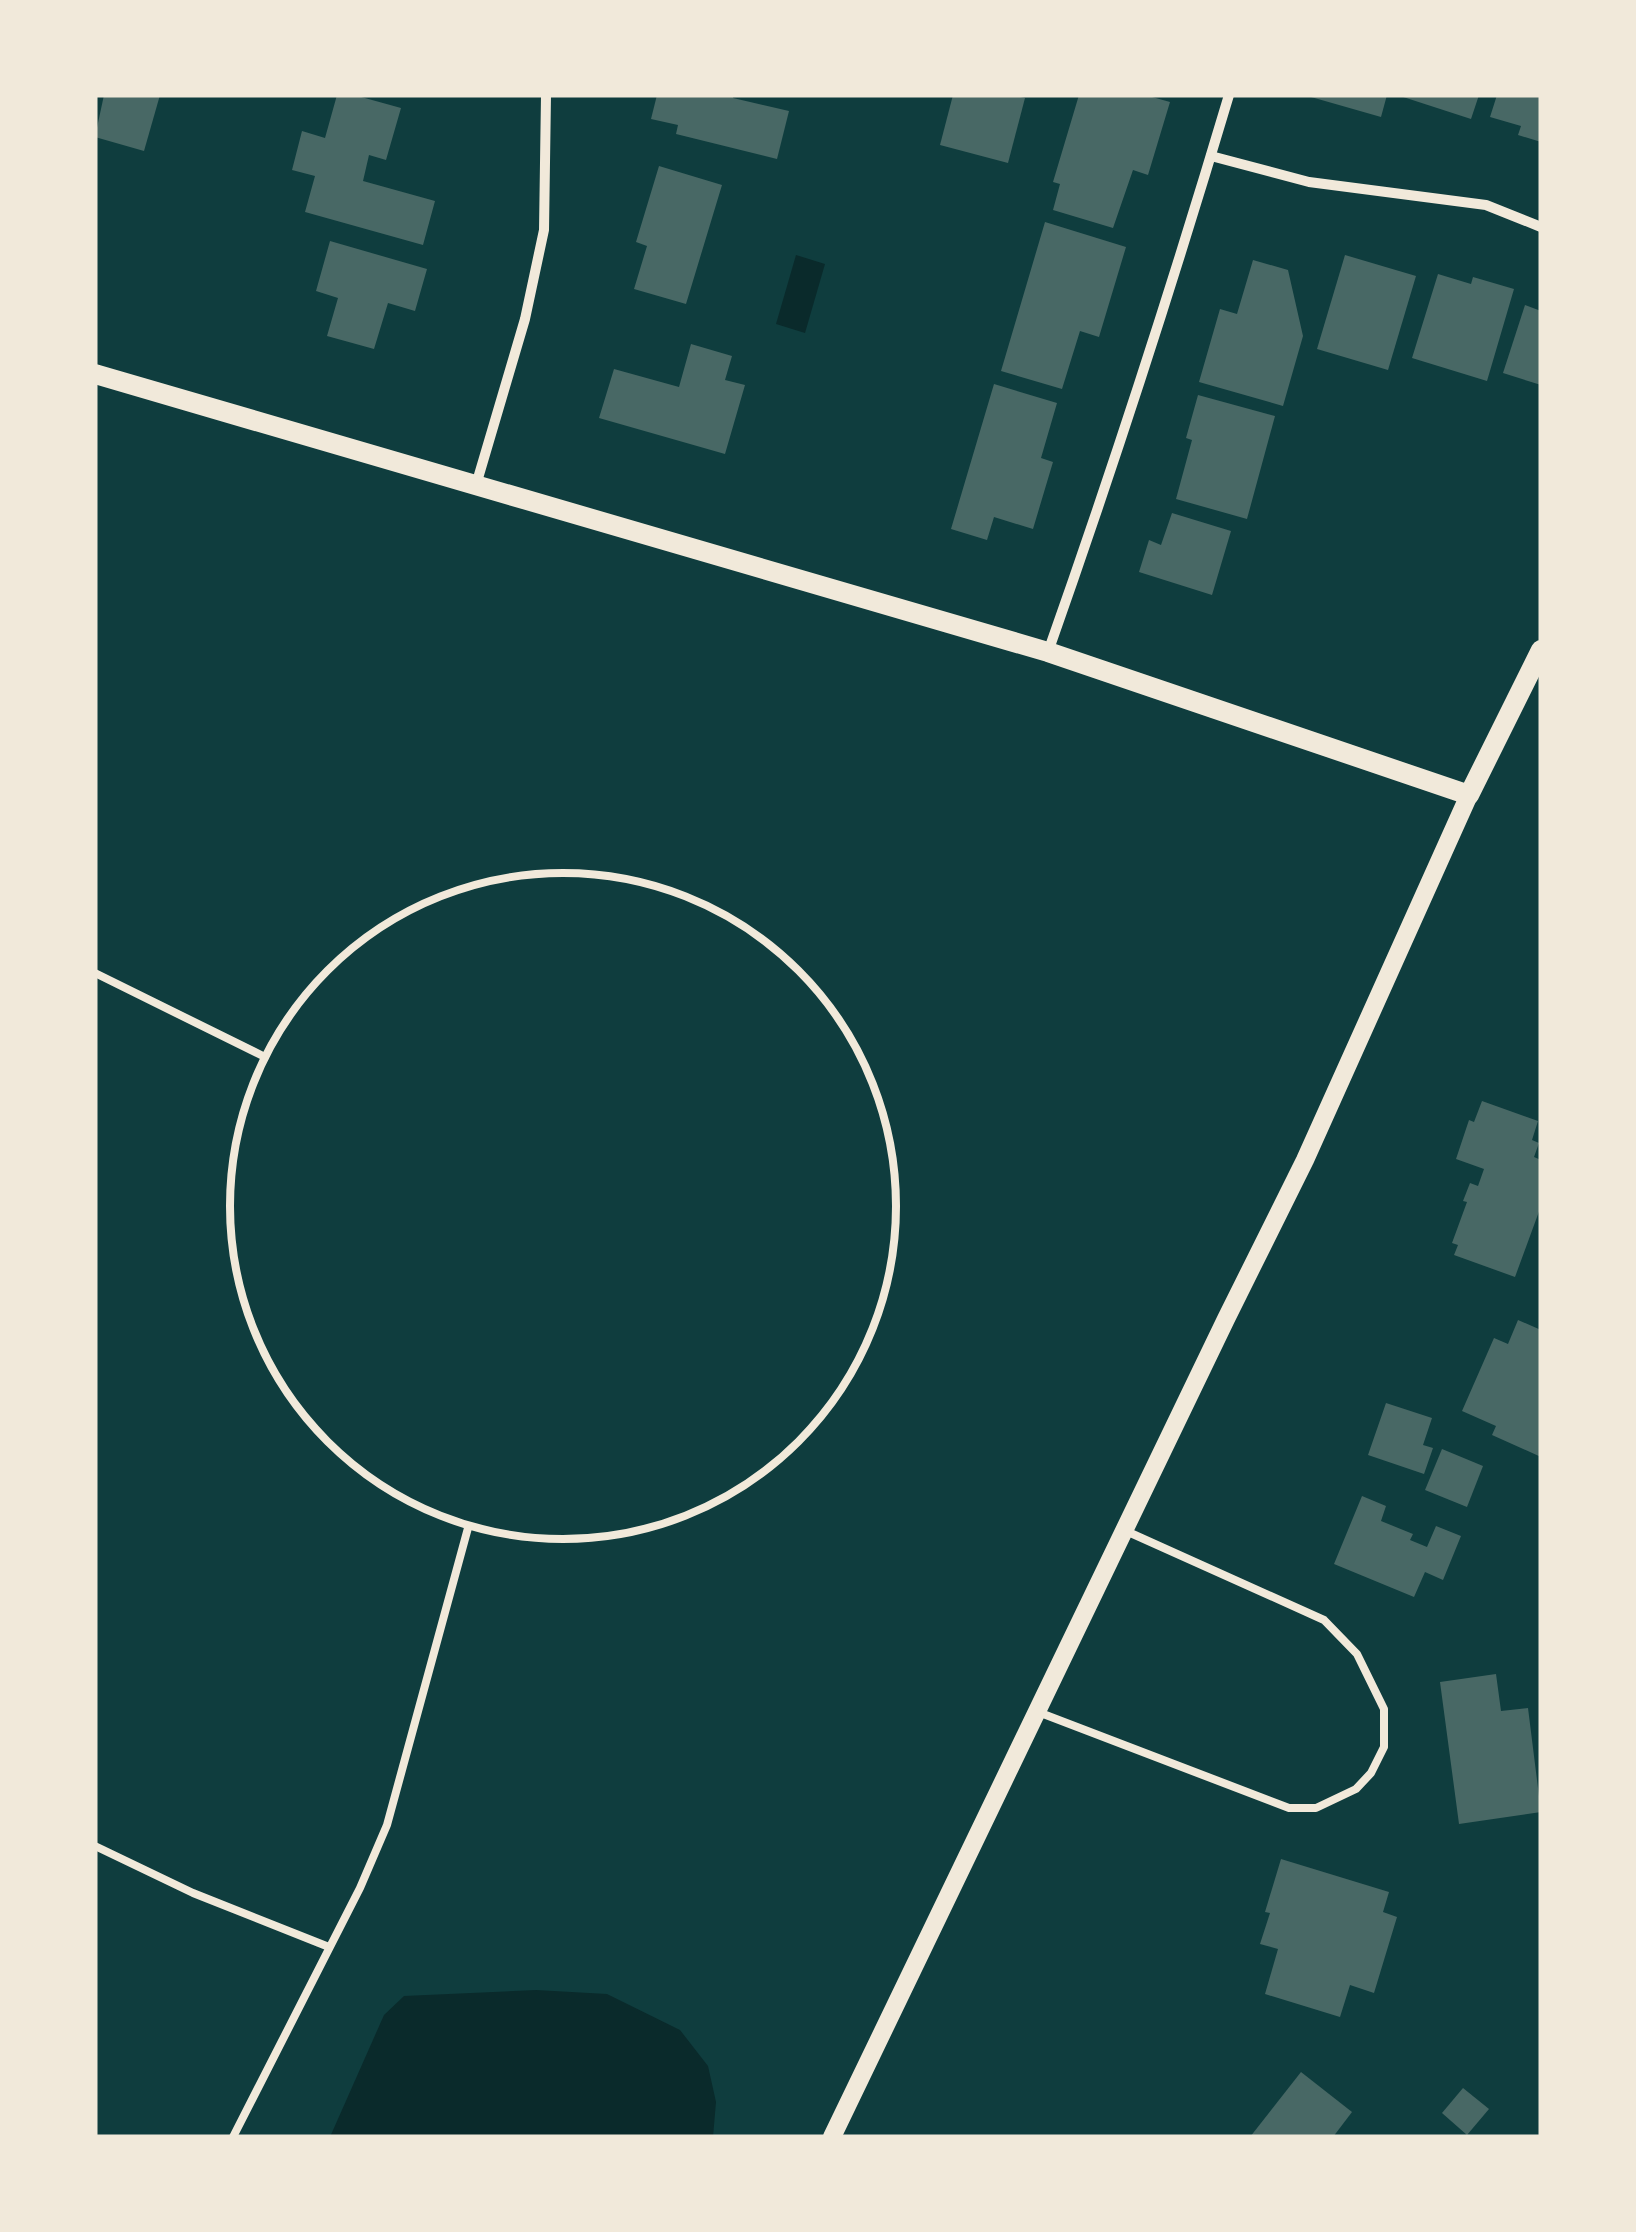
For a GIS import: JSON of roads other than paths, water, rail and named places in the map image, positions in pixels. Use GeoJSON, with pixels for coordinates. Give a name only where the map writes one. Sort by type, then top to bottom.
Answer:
{"type":"FeatureCollection","features":[{"type":"Feature","properties":{"kind":"main road"},"geometry":{"type":"LineString","coordinates":[[95,374],[1048,652],[1468,795],[1541,650]]}},
{"type":"Feature","properties":{"kind":"street"},"geometry":{"type":"LineString","coordinates":[[475,487],[525,319],[544,230],[546,95]]}},
{"type":"Feature","properties":{"kind":"street"},"geometry":{"type":"LineString","coordinates":[[1048,652],[1146,367],[1229,95]]}},
{"type":"Feature","properties":{"kind":"street"},"geometry":{"type":"LineString","coordinates":[[1211,156],[1308,182],[1486,205],[1541,227]]}},
{"type":"Feature","properties":{"kind":"street"},"geometry":{"type":"LineString","coordinates":[[832,2137],[1298,1177],[1468,795]]}},
{"type":"Feature","properties":{"kind":"lane"},"geometry":{"type":"LineString","coordinates":[[549,874],[608,877],[665,889],[738,923],[796,964],[831,1003],[858,1049],[885,1123],[896,1178],[894,1246],[877,1325],[831,1404],[776,1466],[710,1504],[652,1529],[575,1538],[525,1538],[468,1528],[400,1496],[345,1458],[313,1429],[287,1396],[259,1345],[236,1280],[228,1212],[238,1132],[265,1057],[310,988],[354,944],[400,913],[474,886],[549,874]]}},
{"type":"Feature","properties":{"kind":"lane"},"geometry":{"type":"LineString","coordinates":[[95,973],[265,1057]]}},
{"type":"Feature","properties":{"kind":"lane"},"geometry":{"type":"LineString","coordinates":[[233,2137],[360,1888],[386,1825],[468,1528]]}},
{"type":"Feature","properties":{"kind":"lane"},"geometry":{"type":"LineString","coordinates":[[1038,1712],[1289,1808],[1316,1808],[1356,1789],[1371,1773],[1384,1747],[1384,1709],[1373,1683],[1357,1654],[1324,1620],[1125,1530]]}},
{"type":"Feature","properties":{"kind":"lane"},"geometry":{"type":"LineString","coordinates":[[95,1846],[194,1893],[329,1947]]}},
{"type":"Feature","properties":{"kind":"water"},"geometry":{"type":"Polygon","coordinates":[[[796,255],[825,264],[805,333],[776,324],[796,255]]]}},
{"type":"Feature","properties":{"kind":"water"},"geometry":{"type":"Polygon","coordinates":[[[536,1990],[607,1994],[680,2030],[708,2066],[716,2102],[713,2137],[330,2137],[384,2015],[404,1996],[536,1990]]]}}]}
